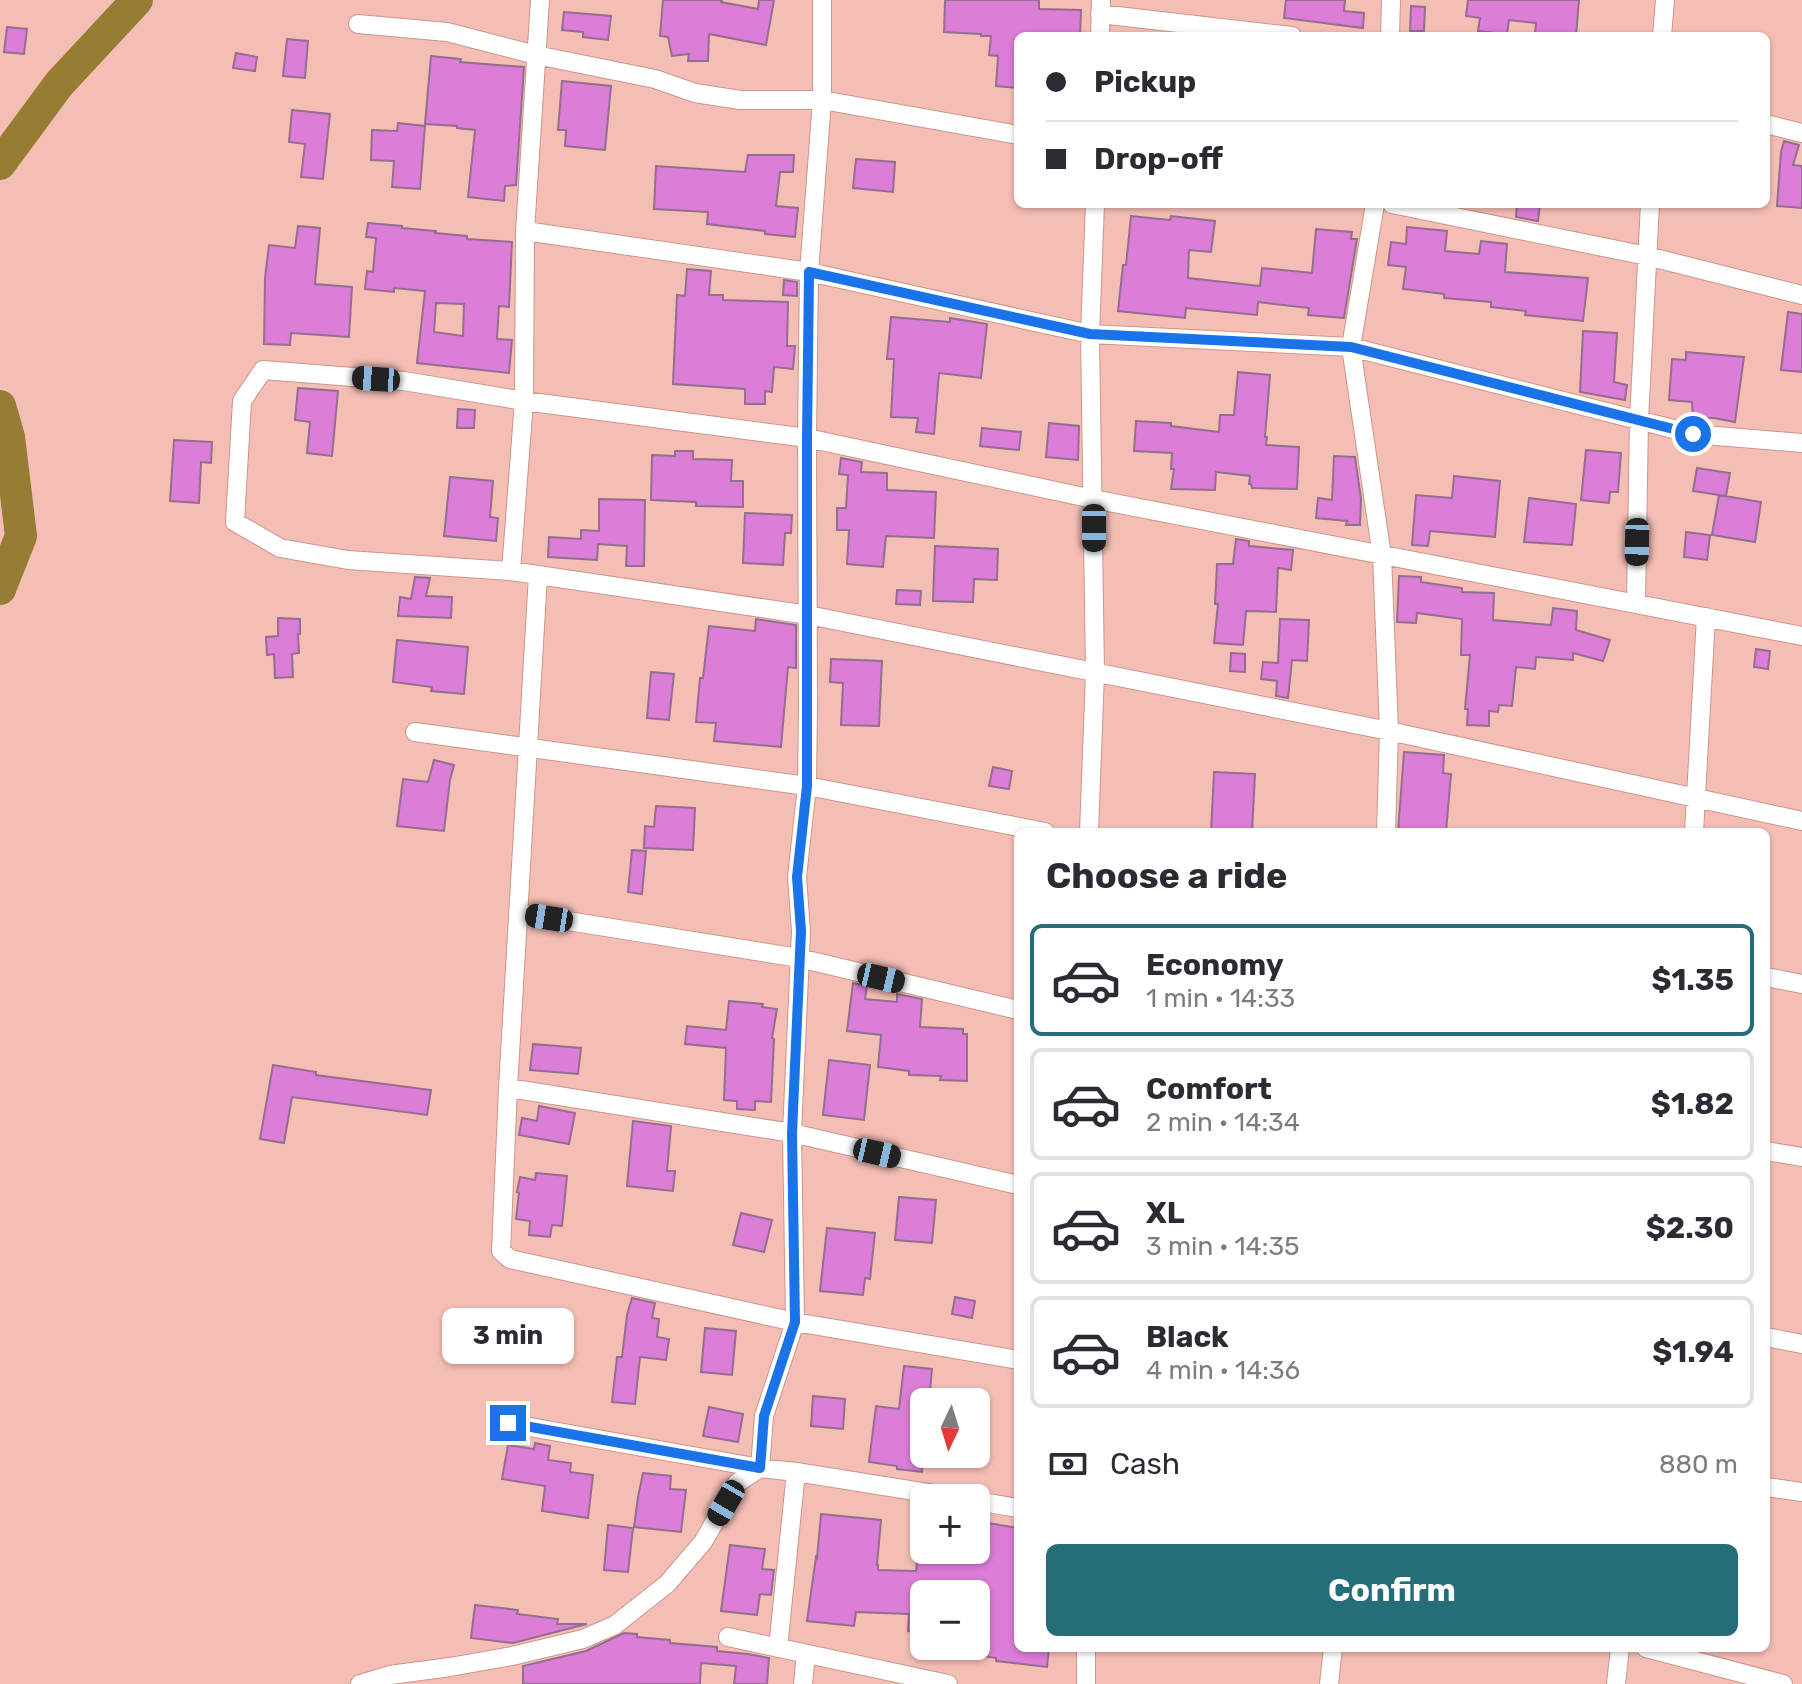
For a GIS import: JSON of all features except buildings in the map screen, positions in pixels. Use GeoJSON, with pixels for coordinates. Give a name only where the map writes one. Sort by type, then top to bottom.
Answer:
{"type":"FeatureCollection","features":[{"type":"Feature","properties":{"kind":"street"},"geometry":{"type":"LineString","coordinates":[[511,571],[524,401],[525,231],[540,0]]}},
{"type":"Feature","properties":{"kind":"street"},"geometry":{"type":"LineString","coordinates":[[760,1468],[764,1416],[795,1322],[792,1133],[801,931],[797,877],[807,786],[809,272],[822,100],[822,0]]}},
{"type":"Feature","properties":{"kind":"street"},"geometry":{"type":"LineString","coordinates":[[1390,32],[1391,0]]}},
{"type":"Feature","properties":{"kind":"street"},"geometry":{"type":"LineString","coordinates":[[1662,32],[1665,0]]}},
{"type":"Feature","properties":{"kind":"street"},"geometry":{"type":"LineString","coordinates":[[1100,32],[1100,7],[1266,32]]}},
{"type":"Feature","properties":{"kind":"street"},"geometry":{"type":"LineString","coordinates":[[358,24],[447,32],[536,55],[655,79],[695,93],[754,100],[822,100],[1014,134]]}},
{"type":"Feature","properties":{"kind":"street"},"geometry":{"type":"LineString","coordinates":[[1770,125],[1802,133]]}},
{"type":"Feature","properties":{"kind":"street"},"geometry":{"type":"LineString","coordinates":[[1089,828],[1095,673],[1090,334],[1095,208]]}},
{"type":"Feature","properties":{"kind":"street"},"geometry":{"type":"LineString","coordinates":[[1374,208],[1351,347],[1382,556],[1389,731],[1386,828]]}},
{"type":"Feature","properties":{"kind":"street"},"geometry":{"type":"LineString","coordinates":[[1412,208],[1647,256],[1802,295]]}},
{"type":"Feature","properties":{"kind":"street"},"geometry":{"type":"LineString","coordinates":[[1636,603],[1639,420],[1650,208]]}},
{"type":"Feature","properties":{"kind":"street"},"geometry":{"type":"LineString","coordinates":[[525,231],[809,272],[1090,334],[1351,347],[1693,434],[1802,443]]}},
{"type":"Feature","properties":{"kind":"street"},"geometry":{"type":"LineString","coordinates":[[1802,636],[1093,499],[807,438],[524,401],[404,381],[263,370],[242,401],[235,522],[280,548],[348,560],[511,571],[808,615],[1389,731],[1802,821]]}},
{"type":"Feature","properties":{"kind":"street"},"geometry":{"type":"LineString","coordinates":[[538,575],[501,1251],[510,1259],[795,1322],[1014,1359]]}},
{"type":"Feature","properties":{"kind":"street"},"geometry":{"type":"LineString","coordinates":[[1694,828],[1706,617]]}},
{"type":"Feature","properties":{"kind":"street"},"geometry":{"type":"LineString","coordinates":[[415,732],[807,786],[1024,828]]}},
{"type":"Feature","properties":{"kind":"street"},"geometry":{"type":"LineString","coordinates":[[518,913],[799,958],[1014,1009]]}},
{"type":"Feature","properties":{"kind":"street"},"geometry":{"type":"LineString","coordinates":[[1770,978],[1802,984]]}},
{"type":"Feature","properties":{"kind":"street"},"geometry":{"type":"LineString","coordinates":[[508,1088],[792,1133],[1014,1184]]}},
{"type":"Feature","properties":{"kind":"street"},"geometry":{"type":"LineString","coordinates":[[1770,1152],[1802,1157]]}},
{"type":"Feature","properties":{"kind":"street"},"geometry":{"type":"LineString","coordinates":[[1770,1338],[1802,1344]]}},
{"type":"Feature","properties":{"kind":"street"},"geometry":{"type":"LineString","coordinates":[[508,1423],[760,1468],[910,1490]]}},
{"type":"Feature","properties":{"kind":"street"},"geometry":{"type":"LineString","coordinates":[[360,1684],[390,1675],[512,1656],[583,1639],[615,1625],[667,1584],[703,1542],[737,1483],[760,1468]]}},
{"type":"Feature","properties":{"kind":"street"},"geometry":{"type":"LineString","coordinates":[[778,1648],[796,1472]]}},
{"type":"Feature","properties":{"kind":"street"},"geometry":{"type":"LineString","coordinates":[[1770,1488],[1802,1492]]}},
{"type":"Feature","properties":{"kind":"street"},"geometry":{"type":"LineString","coordinates":[[990,1503],[1014,1507]]}},
{"type":"Feature","properties":{"kind":"street"},"geometry":{"type":"LineString","coordinates":[[728,1637],[948,1684]]}},
{"type":"Feature","properties":{"kind":"street"},"geometry":{"type":"LineString","coordinates":[[1086,1652],[1086,1684]]}},
{"type":"Feature","properties":{"kind":"street"},"geometry":{"type":"LineString","coordinates":[[1329,1684],[1333,1652]]}},
{"type":"Feature","properties":{"kind":"street"},"geometry":{"type":"LineString","coordinates":[[1616,1684],[1620,1652]]}},
{"type":"Feature","properties":{"kind":"street"},"geometry":{"type":"LineString","coordinates":[[1661,1652],[1783,1684]]}},
{"type":"Feature","properties":{"kind":"street"},"geometry":{"type":"LineString","coordinates":[[803,1684],[806,1654]]}},
{"type":"Feature","properties":{"kind":"waterway"},"geometry":{"type":"LineString","coordinates":[[0,164],[59,84],[137,0]]}},
{"type":"Feature","properties":{"kind":"waterway"},"geometry":{"type":"LineString","coordinates":[[0,406],[9,437],[21,536],[0,589]]}},
{"type":"Feature","properties":{"kind":"route"},"geometry":{"type":"LineString","coordinates":[[508,1423],[760,1468],[764,1416],[795,1322],[792,1133],[801,931],[797,877],[807,786],[809,272],[1090,334],[1351,347],[1693,434]]}}]}
